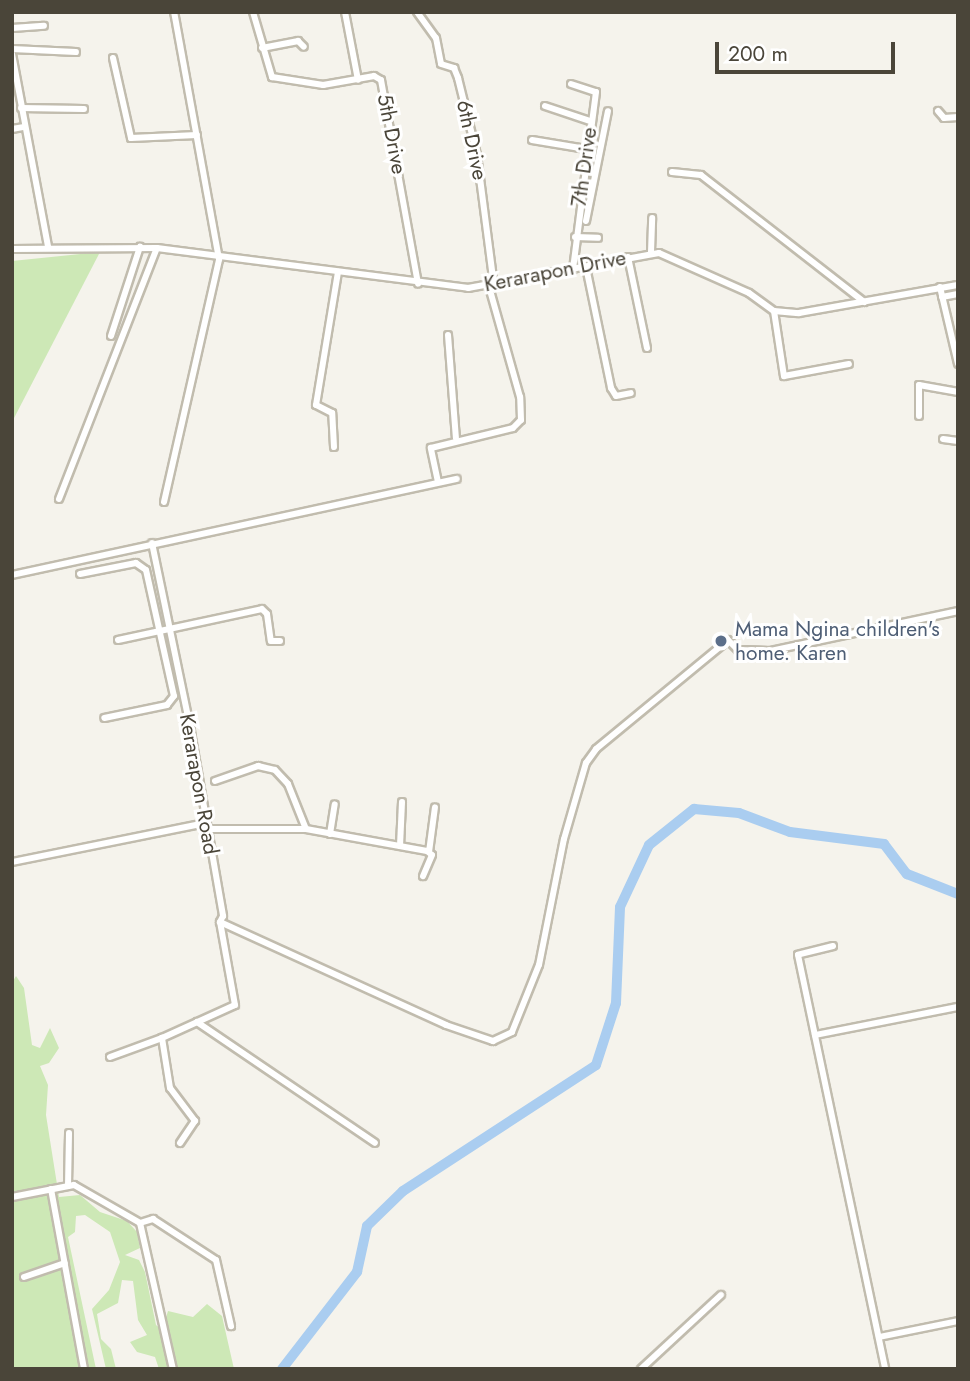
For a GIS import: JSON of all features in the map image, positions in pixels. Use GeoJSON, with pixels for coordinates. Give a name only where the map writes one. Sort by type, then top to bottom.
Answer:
{"type":"FeatureCollection","features":[{"type":"Feature","properties":{"kind":"street"},"geometry":{"type":"LineString","coordinates":[[164,502],[218,256],[174,12]]}},
{"type":"Feature","properties":{"kind":"street","name":"5th Drive"},"geometry":{"type":"LineString","coordinates":[[253,12],[269,74],[275,78],[323,85],[376,76],[383,83],[418,284]]}},
{"type":"Feature","properties":{"kind":"street"},"geometry":{"type":"LineString","coordinates":[[345,12],[358,80]]}},
{"type":"Feature","properties":{"kind":"street","name":"6th Drive"},"geometry":{"type":"LineString","coordinates":[[417,12],[436,37],[441,64],[454,68],[458,78],[477,155],[491,286],[522,416],[513,428],[457,438]]}},
{"type":"Feature","properties":{"kind":"street"},"geometry":{"type":"LineString","coordinates":[[12,28],[44,26]]}},
{"type":"Feature","properties":{"kind":"street"},"geometry":{"type":"LineString","coordinates":[[262,48],[298,41],[304,47]]}},
{"type":"Feature","properties":{"kind":"street"},"geometry":{"type":"LineString","coordinates":[[48,247],[23,127],[12,52],[76,52]]}},
{"type":"Feature","properties":{"kind":"street"},"geometry":{"type":"LineString","coordinates":[[113,58],[131,138],[197,135]]}},
{"type":"Feature","properties":{"kind":"street","name":"7th Drive"},"geometry":{"type":"LineString","coordinates":[[571,84],[595,89],[582,178],[573,270]]}},
{"type":"Feature","properties":{"kind":"street"},"geometry":{"type":"LineString","coordinates":[[545,106],[590,121]]}},
{"type":"Feature","properties":{"kind":"street"},"geometry":{"type":"LineString","coordinates":[[21,108],[84,109]]}},
{"type":"Feature","properties":{"kind":"street"},"geometry":{"type":"LineString","coordinates":[[586,221],[608,111]]}},
{"type":"Feature","properties":{"kind":"street"},"geometry":{"type":"LineString","coordinates":[[938,111],[944,118],[958,117]]}},
{"type":"Feature","properties":{"kind":"street"},"geometry":{"type":"LineString","coordinates":[[12,129],[23,127]]}},
{"type":"Feature","properties":{"kind":"street"},"geometry":{"type":"LineString","coordinates":[[532,140],[586,149]]}},
{"type":"Feature","properties":{"kind":"street"},"geometry":{"type":"LineString","coordinates":[[672,172],[701,175],[864,302]]}},
{"type":"Feature","properties":{"kind":"street"},"geometry":{"type":"LineString","coordinates":[[582,178],[594,178]]}},
{"type":"Feature","properties":{"kind":"street"},"geometry":{"type":"LineString","coordinates":[[651,253],[652,218]]}},
{"type":"Feature","properties":{"kind":"street"},"geometry":{"type":"LineString","coordinates":[[575,237],[597,238]]}},
{"type":"Feature","properties":{"kind":"street"},"geometry":{"type":"LineString","coordinates":[[111,336],[140,247]]}},
{"type":"Feature","properties":{"kind":"street"},"geometry":{"type":"LineString","coordinates":[[59,499],[157,248]]}},
{"type":"Feature","properties":{"kind":"street","name":"Kerarapon Drive"},"geometry":{"type":"LineString","coordinates":[[12,249],[157,248],[418,284],[491,286],[651,253],[686,262],[749,293],[774,311]]}},
{"type":"Feature","properties":{"kind":"street"},"geometry":{"type":"LineString","coordinates":[[628,257],[647,348]]}},
{"type":"Feature","properties":{"kind":"street"},"geometry":{"type":"LineString","coordinates":[[586,267],[611,388],[616,396],[631,393]]}},
{"type":"Feature","properties":{"kind":"street"},"geometry":{"type":"LineString","coordinates":[[334,447],[332,413],[316,405],[338,272]]}},
{"type":"Feature","properties":{"kind":"street"},"geometry":{"type":"LineString","coordinates":[[849,364],[784,376],[774,311],[809,312],[958,285]]}},
{"type":"Feature","properties":{"kind":"street"},"geometry":{"type":"LineString","coordinates":[[940,287],[958,364]]}},
{"type":"Feature","properties":{"kind":"street"},"geometry":{"type":"LineString","coordinates":[[942,297],[958,295]]}},
{"type":"Feature","properties":{"kind":"street"},"geometry":{"type":"LineString","coordinates":[[438,482],[430,450],[457,438],[448,335]]}},
{"type":"Feature","properties":{"kind":"street"},"geometry":{"type":"LineString","coordinates":[[919,415],[919,385],[958,392]]}},
{"type":"Feature","properties":{"kind":"street"},"geometry":{"type":"LineString","coordinates":[[943,439],[958,441]]}},
{"type":"Feature","properties":{"kind":"street"},"geometry":{"type":"LineString","coordinates":[[12,575],[457,479]]}},
{"type":"Feature","properties":{"kind":"street","name":"Kerarapon Road"},"geometry":{"type":"LineString","coordinates":[[152,543],[223,916],[220,922],[236,1004],[231,1010],[197,1022]]}},
{"type":"Feature","properties":{"kind":"street"},"geometry":{"type":"LineString","coordinates":[[80,574],[131,564],[143,566],[173,700],[104,718]]}},
{"type":"Feature","properties":{"kind":"street"},"geometry":{"type":"LineString","coordinates":[[118,640],[262,609],[267,614],[271,641],[279,642]]}},
{"type":"Feature","properties":{"kind":"street"},"geometry":{"type":"LineString","coordinates":[[220,922],[446,1025],[487,1041],[509,1036],[539,965],[564,839],[589,757],[726,641],[731,641],[738,650],[770,650],[958,611]]}},
{"type":"Feature","properties":{"kind":"street"},"geometry":{"type":"LineString","coordinates":[[215,781],[268,767],[288,784],[306,829]]}},
{"type":"Feature","properties":{"kind":"street"},"geometry":{"type":"LineString","coordinates":[[400,846],[402,802]]}},
{"type":"Feature","properties":{"kind":"street"},"geometry":{"type":"LineString","coordinates":[[330,834],[335,804]]}},
{"type":"Feature","properties":{"kind":"street"},"geometry":{"type":"LineString","coordinates":[[423,876],[435,807]]}},
{"type":"Feature","properties":{"kind":"street"},"geometry":{"type":"LineString","coordinates":[[12,862],[206,826],[306,829],[429,852]]}},
{"type":"Feature","properties":{"kind":"street"},"geometry":{"type":"LineString","coordinates":[[833,946],[798,955],[885,1369]]}},
{"type":"Feature","properties":{"kind":"street"},"geometry":{"type":"LineString","coordinates":[[814,1035],[958,1007]]}},
{"type":"Feature","properties":{"kind":"street"},"geometry":{"type":"LineString","coordinates":[[110,1057],[197,1022],[375,1143]]}},
{"type":"Feature","properties":{"kind":"street"},"geometry":{"type":"LineString","coordinates":[[162,1038],[170,1088],[195,1121],[180,1143]]}},
{"type":"Feature","properties":{"kind":"street"},"geometry":{"type":"LineString","coordinates":[[68,1185],[69,1133]]}},
{"type":"Feature","properties":{"kind":"street"},"geometry":{"type":"LineString","coordinates":[[12,1197],[68,1185],[79,1187],[140,1223],[156,1220],[216,1260],[231,1326]]}},
{"type":"Feature","properties":{"kind":"street"},"geometry":{"type":"LineString","coordinates":[[51,1189],[84,1369]]}},
{"type":"Feature","properties":{"kind":"street"},"geometry":{"type":"LineString","coordinates":[[140,1223],[173,1369]]}},
{"type":"Feature","properties":{"kind":"street"},"geometry":{"type":"LineString","coordinates":[[24,1277],[65,1263]]}},
{"type":"Feature","properties":{"kind":"street"},"geometry":{"type":"LineString","coordinates":[[641,1369],[683,1326],[721,1295]]}},
{"type":"Feature","properties":{"kind":"street"},"geometry":{"type":"LineString","coordinates":[[879,1337],[958,1321]]}},
{"type":"Feature","properties":{"kind":"green space"},"geometry":{"type":"Polygon","coordinates":[[[100,252],[12,422],[12,261],[100,252]]]}},
{"type":"Feature","properties":{"kind":"green space"},"geometry":{"type":"Polygon","coordinates":[[[16,976],[24,988],[32,1045],[40,1048],[50,1028],[59,1048],[49,1063],[40,1066],[48,1085],[46,1115],[59,1197],[80,1195],[100,1212],[127,1221],[137,1232],[140,1248],[125,1255],[139,1260],[145,1272],[156,1325],[162,1330],[168,1311],[193,1317],[207,1304],[222,1316],[234,1369],[159,1369],[155,1357],[137,1352],[130,1342],[147,1335],[138,1320],[133,1281],[122,1280],[118,1303],[97,1314],[101,1339],[111,1349],[116,1369],[106,1369],[92,1309],[109,1290],[120,1262],[110,1232],[85,1215],[76,1216],[75,1232],[68,1237],[96,1369],[12,1369],[12,983],[16,976]]]}},
{"type":"Feature","properties":{"kind":"waterway"},"geometry":{"type":"LineString","coordinates":[[282,1369],[357,1272],[367,1226],[403,1191],[596,1065],[616,1003],[620,907],[649,845],[694,809],[739,813],[790,832],[884,844],[907,874],[958,894]]}},
{"type":"Feature","properties":{"kind":"place","name":"Mama Ngina children's home. Karen"},"geometry":{"type":"Point","coordinates":[721,641]}}]}
